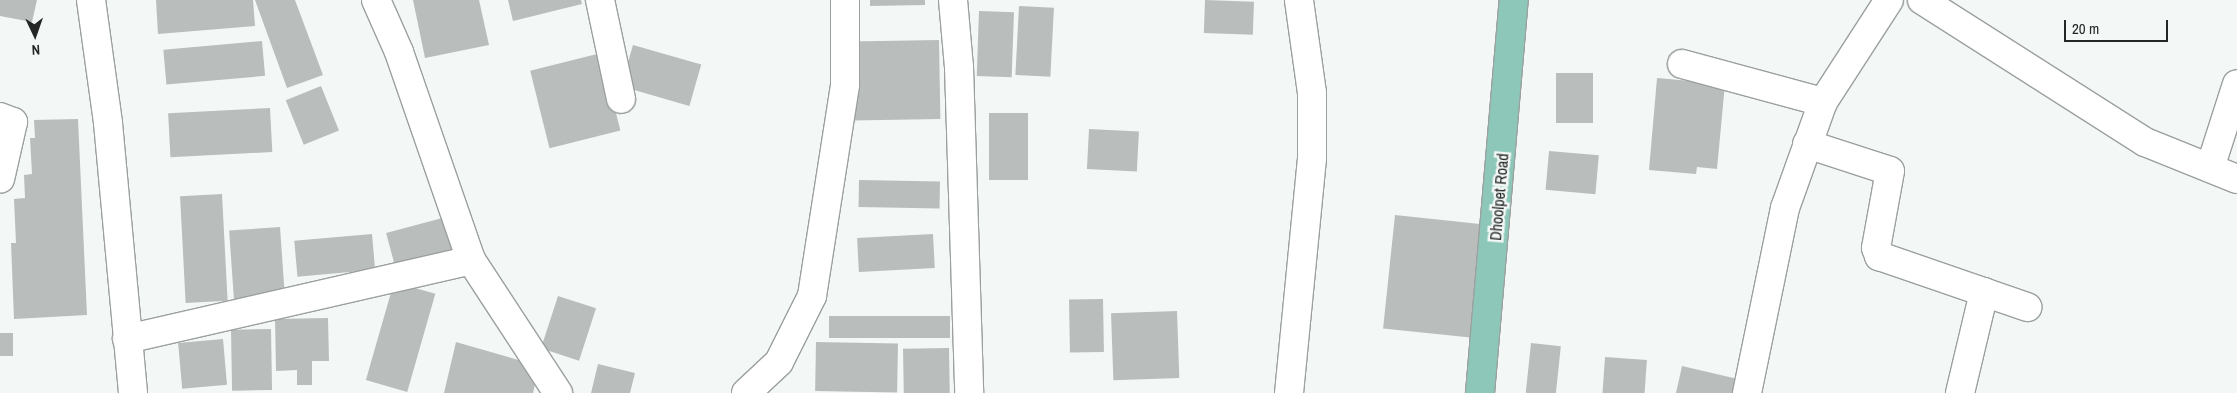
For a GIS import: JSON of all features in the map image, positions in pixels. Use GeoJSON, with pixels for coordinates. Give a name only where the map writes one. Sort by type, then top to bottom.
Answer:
{"type":"FeatureCollection","features":[{"type":"Feature","properties":{"kind":"main road","name":"Dhoolpet Road"},"geometry":{"type":"LineString","coordinates":[[1480,393],[1514,0]]}},
{"type":"Feature","properties":{"kind":"street"},"geometry":{"type":"LineString","coordinates":[[91,0],[108,123],[133,393]]}},
{"type":"Feature","properties":{"kind":"street"},"geometry":{"type":"LineString","coordinates":[[376,0],[399,52],[471,260],[558,393]]}},
{"type":"Feature","properties":{"kind":"street"},"geometry":{"type":"LineString","coordinates":[[600,0],[621,99]]}},
{"type":"Feature","properties":{"kind":"street"},"geometry":{"type":"LineString","coordinates":[[746,393],[779,362],[812,296],[845,85],[845,0]]}},
{"type":"Feature","properties":{"kind":"street"},"geometry":{"type":"LineString","coordinates":[[953,0],[959,67],[969,393]]}},
{"type":"Feature","properties":{"kind":"street"},"geometry":{"type":"LineString","coordinates":[[1289,393],[1312,158],[1312,93],[1299,0]]}},
{"type":"Feature","properties":{"kind":"street"},"geometry":{"type":"LineString","coordinates":[[1747,393],[1785,208],[1822,102],[1889,0]]}},
{"type":"Feature","properties":{"kind":"street"},"geometry":{"type":"LineString","coordinates":[[1922,0],[2145,142],[2237,179]]}},
{"type":"Feature","properties":{"kind":"street"},"geometry":{"type":"LineString","coordinates":[[1682,64],[1822,102]]}},
{"type":"Feature","properties":{"kind":"street"},"geometry":{"type":"LineString","coordinates":[[2210,168],[2237,84]]}},
{"type":"Feature","properties":{"kind":"street"},"geometry":{"type":"LineString","coordinates":[[0,117],[13,122],[0,179]]}},
{"type":"Feature","properties":{"kind":"street"},"geometry":{"type":"LineString","coordinates":[[1807,144],[1890,171],[1876,248],[1879,256],[2027,306]]}},
{"type":"Feature","properties":{"kind":"street"},"geometry":{"type":"LineString","coordinates":[[127,339],[471,260]]}},
{"type":"Feature","properties":{"kind":"street"},"geometry":{"type":"LineString","coordinates":[[1960,393],[1984,292]]}},
{"type":"Feature","properties":{"kind":"building"},"geometry":{"type":"Polygon","coordinates":[[[0,0],[37,0],[32,22],[0,16],[0,0]]]}},
{"type":"Feature","properties":{"kind":"building"},"geometry":{"type":"Polygon","coordinates":[[[156,0],[253,0],[255,26],[158,34],[156,0]]]}},
{"type":"Feature","properties":{"kind":"building"},"geometry":{"type":"Polygon","coordinates":[[[255,0],[295,0],[323,75],[287,88],[255,0]]]}},
{"type":"Feature","properties":{"kind":"building"},"geometry":{"type":"Polygon","coordinates":[[[413,0],[479,0],[489,45],[425,58],[413,0]]]}},
{"type":"Feature","properties":{"kind":"building"},"geometry":{"type":"Polygon","coordinates":[[[508,0],[581,0],[582,4],[513,21],[508,0]]]}},
{"type":"Feature","properties":{"kind":"building"},"geometry":{"type":"Polygon","coordinates":[[[870,0],[925,0],[925,5],[870,6],[870,0]]]}},
{"type":"Feature","properties":{"kind":"building"},"geometry":{"type":"Polygon","coordinates":[[[1205,0],[1254,2],[1253,35],[1204,33],[1205,0]]]}},
{"type":"Feature","properties":{"kind":"building"},"geometry":{"type":"Polygon","coordinates":[[[1019,6],[1054,8],[1050,77],[1015,75],[1019,6]]]}},
{"type":"Feature","properties":{"kind":"building"},"geometry":{"type":"Polygon","coordinates":[[[979,11],[1014,12],[1012,77],[977,76],[979,11]]]}},
{"type":"Feature","properties":{"kind":"building"},"geometry":{"type":"Polygon","coordinates":[[[939,40],[940,119],[852,121],[851,42],[939,40]]]}},
{"type":"Feature","properties":{"kind":"building"},"geometry":{"type":"Polygon","coordinates":[[[262,41],[265,76],[166,84],[163,50],[262,41]]]}},
{"type":"Feature","properties":{"kind":"building"},"geometry":{"type":"Polygon","coordinates":[[[633,45],[701,65],[689,106],[621,86],[633,45]]]}},
{"type":"Feature","properties":{"kind":"building"},"geometry":{"type":"Polygon","coordinates":[[[601,53],[620,131],[550,148],[530,71],[601,53]]]}},
{"type":"Feature","properties":{"kind":"building"},"geometry":{"type":"Polygon","coordinates":[[[1556,73],[1593,73],[1593,123],[1556,123],[1556,73]]]}},
{"type":"Feature","properties":{"kind":"building"},"geometry":{"type":"Polygon","coordinates":[[[1657,78],[1725,84],[1717,169],[1697,167],[1696,174],[1649,170],[1657,78]]]}},
{"type":"Feature","properties":{"kind":"building"},"geometry":{"type":"Polygon","coordinates":[[[321,86],[339,131],[304,145],[286,100],[321,86]]]}},
{"type":"Feature","properties":{"kind":"building"},"geometry":{"type":"Polygon","coordinates":[[[270,108],[272,152],[170,157],[168,113],[270,108]]]}},
{"type":"Feature","properties":{"kind":"building"},"geometry":{"type":"Polygon","coordinates":[[[989,113],[1028,113],[1028,180],[989,180],[989,113]]]}},
{"type":"Feature","properties":{"kind":"building"},"geometry":{"type":"Polygon","coordinates":[[[78,119],[87,315],[14,319],[11,243],[16,243],[14,199],[25,198],[24,175],[32,174],[30,138],[35,138],[34,120],[78,119]]]}},
{"type":"Feature","properties":{"kind":"building"},"geometry":{"type":"Polygon","coordinates":[[[1089,129],[1139,132],[1137,172],[1087,169],[1089,129]]]}},
{"type":"Feature","properties":{"kind":"building"},"geometry":{"type":"Polygon","coordinates":[[[1549,151],[1599,155],[1595,194],[1546,190],[1549,151]]]}},
{"type":"Feature","properties":{"kind":"building"},"geometry":{"type":"Polygon","coordinates":[[[859,180],[940,181],[940,208],[859,207],[859,180]]]}},
{"type":"Feature","properties":{"kind":"building"},"geometry":{"type":"Polygon","coordinates":[[[222,194],[228,301],[186,303],[180,196],[222,194]]]}},
{"type":"Feature","properties":{"kind":"building"},"geometry":{"type":"Polygon","coordinates":[[[1395,215],[1485,224],[1473,338],[1383,328],[1395,215]]]}},
{"type":"Feature","properties":{"kind":"building"},"geometry":{"type":"Polygon","coordinates":[[[446,217],[455,250],[395,266],[386,233],[446,217]]]}},
{"type":"Feature","properties":{"kind":"building"},"geometry":{"type":"Polygon","coordinates":[[[280,227],[285,296],[234,299],[229,231],[280,227]]]}},
{"type":"Feature","properties":{"kind":"building"},"geometry":{"type":"Polygon","coordinates":[[[372,234],[375,270],[297,277],[294,241],[372,234]]]}},
{"type":"Feature","properties":{"kind":"building"},"geometry":{"type":"Polygon","coordinates":[[[933,234],[935,268],[859,272],[857,238],[933,234]]]}},
{"type":"Feature","properties":{"kind":"building"},"geometry":{"type":"Polygon","coordinates":[[[394,282],[435,294],[407,392],[366,380],[394,282]]]}},
{"type":"Feature","properties":{"kind":"building"},"geometry":{"type":"Polygon","coordinates":[[[558,296],[596,308],[579,361],[541,348],[558,296]]]}},
{"type":"Feature","properties":{"kind":"building"},"geometry":{"type":"Polygon","coordinates":[[[1103,299],[1104,352],[1070,353],[1069,300],[1103,299]]]}},
{"type":"Feature","properties":{"kind":"building"},"geometry":{"type":"Polygon","coordinates":[[[1177,311],[1179,378],[1113,380],[1111,313],[1177,311]]]}},
{"type":"Feature","properties":{"kind":"building"},"geometry":{"type":"Polygon","coordinates":[[[829,316],[950,316],[950,338],[829,338],[829,316]]]}},
{"type":"Feature","properties":{"kind":"building"},"geometry":{"type":"Polygon","coordinates":[[[328,318],[329,361],[312,361],[312,385],[297,385],[297,370],[276,371],[275,319],[328,318]]]}},
{"type":"Feature","properties":{"kind":"building"},"geometry":{"type":"Polygon","coordinates":[[[271,329],[272,390],[232,391],[231,330],[271,329]]]}},
{"type":"Feature","properties":{"kind":"building"},"geometry":{"type":"Polygon","coordinates":[[[0,333],[13,333],[13,356],[0,356],[0,333]]]}},
{"type":"Feature","properties":{"kind":"building"},"geometry":{"type":"Polygon","coordinates":[[[223,339],[227,385],[182,389],[178,343],[223,339]]]}},
{"type":"Feature","properties":{"kind":"building"},"geometry":{"type":"Polygon","coordinates":[[[456,342],[539,366],[533,393],[444,393],[456,342]]]}},
{"type":"Feature","properties":{"kind":"building"},"geometry":{"type":"Polygon","coordinates":[[[816,342],[898,343],[897,392],[815,391],[816,342]]]}},
{"type":"Feature","properties":{"kind":"building"},"geometry":{"type":"Polygon","coordinates":[[[1531,343],[1561,346],[1556,393],[1526,393],[1531,343]]]}},
{"type":"Feature","properties":{"kind":"building"},"geometry":{"type":"Polygon","coordinates":[[[949,348],[950,393],[904,393],[903,349],[949,348]]]}},
{"type":"Feature","properties":{"kind":"building"},"geometry":{"type":"Polygon","coordinates":[[[1605,357],[1647,360],[1645,393],[1602,393],[1605,357]]]}},
{"type":"Feature","properties":{"kind":"building"},"geometry":{"type":"Polygon","coordinates":[[[598,364],[635,373],[630,393],[591,393],[598,364]]]}},
{"type":"Feature","properties":{"kind":"building"},"geometry":{"type":"Polygon","coordinates":[[[1682,366],[1742,380],[1739,393],[1676,393],[1682,366]]]}}]}
